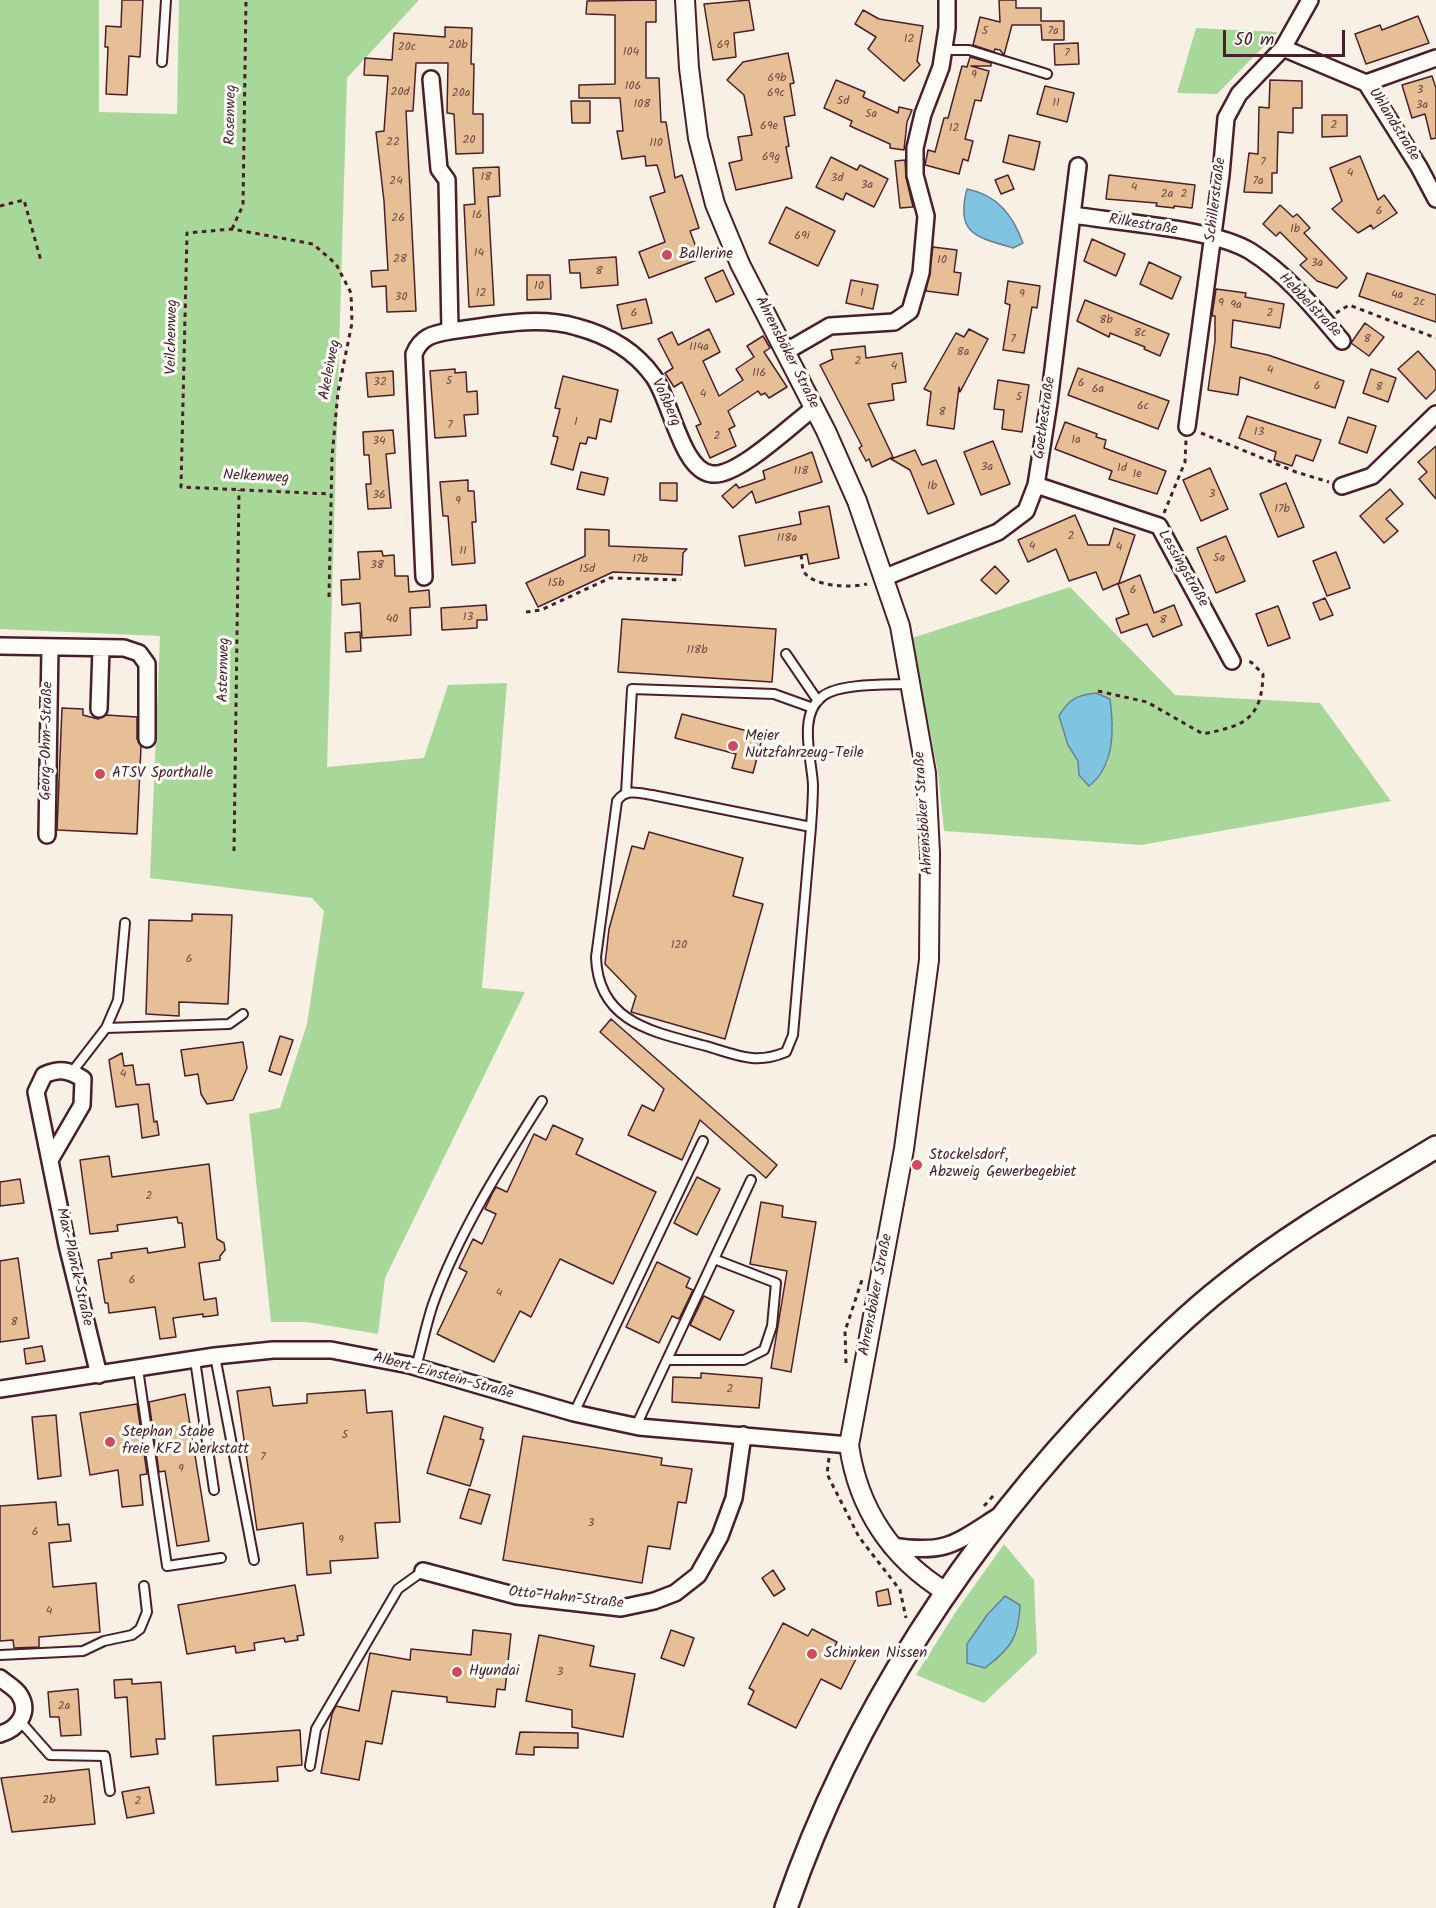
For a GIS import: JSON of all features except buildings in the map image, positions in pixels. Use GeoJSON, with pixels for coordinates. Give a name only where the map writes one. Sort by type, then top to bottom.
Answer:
{"type":"FeatureCollection","features":[{"type":"Feature","properties":{"kind":"main road"},"geometry":{"type":"LineString","coordinates":[[786,1908],[829,1798],[885,1690],[946,1592],[1005,1512],[1084,1419],[1142,1359],[1223,1286],[1288,1237],[1436,1147]]}},
{"type":"Feature","properties":{"kind":"street","name":"Ahrensböker Straße"},"geometry":{"type":"LineString","coordinates":[[685,0],[688,68],[698,138],[715,204],[740,264],[814,408],[857,501],[900,626],[926,773],[930,853],[928,960],[904,1149],[849,1445],[859,1489],[880,1532],[920,1575],[946,1592]]}},
{"type":"Feature","properties":{"kind":"street"},"geometry":{"type":"LineString","coordinates":[[785,351],[830,326],[894,322],[910,311],[921,273],[926,216],[915,175],[915,148],[923,114],[941,67],[947,0]]}},
{"type":"Feature","properties":{"kind":"street","name":"Schillerstraße"},"geometry":{"type":"LineString","coordinates":[[1187,427],[1226,118],[1239,94],[1282,48],[1310,0]]}},
{"type":"Feature","properties":{"kind":"street","name":"Uhlandstraße"},"geometry":{"type":"LineString","coordinates":[[1282,48],[1366,83],[1419,167],[1436,199]]}},
{"type":"Feature","properties":{"kind":"street","name":"Uhlandstraße"},"geometry":{"type":"LineString","coordinates":[[1366,83],[1436,58]]}},
{"type":"Feature","properties":{"kind":"street"},"geometry":{"type":"LineString","coordinates":[[431,79],[439,170],[447,180],[450,331]]}},
{"type":"Feature","properties":{"kind":"street","name":"Goethestraße"},"geometry":{"type":"LineString","coordinates":[[883,578],[998,532],[1026,511],[1036,485],[1074,215],[1078,166]]}},
{"type":"Feature","properties":{"kind":"street","name":"Rilkestraße"},"geometry":{"type":"LineString","coordinates":[[1074,215],[1212,236]]}},
{"type":"Feature","properties":{"kind":"street","name":"Hebbelstraße"},"geometry":{"type":"LineString","coordinates":[[1212,236],[1248,250],[1288,281],[1342,341]]}},
{"type":"Feature","properties":{"kind":"street","name":"Voßberg"},"geometry":{"type":"LineString","coordinates":[[424,577],[414,354],[418,343],[431,335],[537,321],[577,327],[608,338],[631,353],[655,378],[674,418],[687,454],[693,465],[705,473],[720,474],[738,467],[814,408]]}},
{"type":"Feature","properties":{"kind":"street"},"geometry":{"type":"LineString","coordinates":[[1342,486],[1372,476],[1436,414]]}},
{"type":"Feature","properties":{"kind":"street","name":"Lessingstraße"},"geometry":{"type":"LineString","coordinates":[[1036,485],[1159,526],[1232,661]]}},
{"type":"Feature","properties":{"kind":"street"},"geometry":{"type":"LineString","coordinates":[[0,646],[124,648],[139,653],[147,664],[147,739]]}},
{"type":"Feature","properties":{"kind":"street","name":"Georg-Ohm-Straße"},"geometry":{"type":"LineString","coordinates":[[47,835],[50,647]]}},
{"type":"Feature","properties":{"kind":"street"},"geometry":{"type":"LineString","coordinates":[[99,709],[101,648]]}},
{"type":"Feature","properties":{"kind":"street","name":"Max-Planck-Straße"},"geometry":{"type":"LineString","coordinates":[[72,1072],[58,1069],[44,1075],[36,1092],[67,1245],[99,1375]]}},
{"type":"Feature","properties":{"kind":"street"},"geometry":{"type":"LineString","coordinates":[[50,1160],[82,1105],[83,1079],[72,1072]]}},
{"type":"Feature","properties":{"kind":"street","name":"Albert-Einstein-Straße"},"geometry":{"type":"LineString","coordinates":[[0,1389],[215,1356],[273,1350],[332,1350],[416,1367],[574,1413],[636,1426],[849,1445]]}},
{"type":"Feature","properties":{"kind":"street","name":"Otto-Hahn-Straße"},"geometry":{"type":"LineString","coordinates":[[423,1571],[517,1596],[621,1608],[654,1601],[675,1593],[698,1575],[720,1536],[734,1498],[743,1435]]}},
{"type":"Feature","properties":{"kind":"street"},"geometry":{"type":"LineString","coordinates":[[891,1546],[942,1549],[955,1544],[1005,1512]]}},
{"type":"Feature","properties":{"kind":"street"},"geometry":{"type":"LineString","coordinates":[[0,1678],[19,1693],[24,1707],[20,1721],[12,1731],[0,1734]]}},
{"type":"Feature","properties":{"kind":"lane"},"geometry":{"type":"LineString","coordinates":[[162,62],[166,0]]}},
{"type":"Feature","properties":{"kind":"lane"},"geometry":{"type":"LineString","coordinates":[[944,50],[969,50],[1047,74]]}},
{"type":"Feature","properties":{"kind":"lane"},"geometry":{"type":"LineString","coordinates":[[786,654],[815,705]]}},
{"type":"Feature","properties":{"kind":"lane"},"geometry":{"type":"LineString","coordinates":[[815,705],[774,694],[632,689],[626,793],[617,801],[596,957],[596,977],[606,996],[619,1013],[646,1030],[756,1060],[786,1052],[793,1035],[811,827],[813,794],[808,736],[815,705],[822,696],[842,689],[910,684]]}},
{"type":"Feature","properties":{"kind":"lane"},"geometry":{"type":"LineString","coordinates":[[626,793],[652,795],[811,827]]}},
{"type":"Feature","properties":{"kind":"lane"},"geometry":{"type":"LineString","coordinates":[[72,1072],[106,1028],[118,1000],[125,923]]}},
{"type":"Feature","properties":{"kind":"lane"},"geometry":{"type":"LineString","coordinates":[[106,1028],[229,1024],[243,1014]]}},
{"type":"Feature","properties":{"kind":"lane"},"geometry":{"type":"LineString","coordinates":[[416,1367],[432,1306],[450,1264],[485,1191],[542,1101]]}},
{"type":"Feature","properties":{"kind":"lane"},"geometry":{"type":"LineString","coordinates":[[574,1413],[703,1141]]}},
{"type":"Feature","properties":{"kind":"lane"},"geometry":{"type":"LineString","coordinates":[[636,1426],[751,1180]]}},
{"type":"Feature","properties":{"kind":"lane"},"geometry":{"type":"LineString","coordinates":[[667,1360],[744,1360],[764,1350],[772,1326],[776,1283],[714,1259]]}},
{"type":"Feature","properties":{"kind":"lane"},"geometry":{"type":"LineString","coordinates":[[215,1356],[254,1560]]}},
{"type":"Feature","properties":{"kind":"lane"},"geometry":{"type":"LineString","coordinates":[[195,1360],[214,1490]]}},
{"type":"Feature","properties":{"kind":"lane"},"geometry":{"type":"LineString","coordinates":[[138,1369],[167,1566],[221,1558]]}},
{"type":"Feature","properties":{"kind":"lane"},"geometry":{"type":"LineString","coordinates":[[310,1766],[316,1729],[398,1589],[423,1571]]}},
{"type":"Feature","properties":{"kind":"lane"},"geometry":{"type":"LineString","coordinates":[[0,1655],[83,1651],[104,1641],[132,1635],[140,1629],[147,1612],[144,1586]]}},
{"type":"Feature","properties":{"kind":"lane"},"geometry":{"type":"LineString","coordinates":[[20,1721],[50,1755],[105,1756],[110,1791]]}},
{"type":"Feature","properties":{"kind":"path","name":"Rosenweg"},"geometry":{"type":"LineString","coordinates":[[232,229],[243,206],[246,0]]}},
{"type":"Feature","properties":{"kind":"path"},"geometry":{"type":"LineString","coordinates":[[0,206],[24,200],[41,261]]}},
{"type":"Feature","properties":{"kind":"path","name":"Veilchenweg"},"geometry":{"type":"LineString","coordinates":[[181,487],[187,233],[232,229]]}},
{"type":"Feature","properties":{"kind":"path","name":"Akeleiweg"},"geometry":{"type":"LineString","coordinates":[[232,229],[313,244],[336,264],[351,293],[353,317],[338,393],[330,494],[329,597]]}},
{"type":"Feature","properties":{"kind":"path"},"geometry":{"type":"LineString","coordinates":[[1324,320],[1349,305],[1436,338]]}},
{"type":"Feature","properties":{"kind":"path"},"geometry":{"type":"LineString","coordinates":[[1159,526],[1185,462],[1187,427],[1296,472],[1342,486]]}},
{"type":"Feature","properties":{"kind":"path","name":"Nelkenweg"},"geometry":{"type":"LineString","coordinates":[[181,487],[330,494]]}},
{"type":"Feature","properties":{"kind":"path","name":"Asternweg"},"geometry":{"type":"LineString","coordinates":[[234,851],[239,490]]}},
{"type":"Feature","properties":{"kind":"path"},"geometry":{"type":"LineString","coordinates":[[801,555],[803,571],[813,580],[864,585],[883,578]]}},
{"type":"Feature","properties":{"kind":"path"},"geometry":{"type":"LineString","coordinates":[[526,612],[541,610],[610,578],[681,580]]}},
{"type":"Feature","properties":{"kind":"path"},"geometry":{"type":"LineString","coordinates":[[1098,691],[1147,702],[1175,717],[1188,728],[1203,734],[1236,727],[1250,718],[1258,705],[1263,674],[1251,662],[1232,661]]}},
{"type":"Feature","properties":{"kind":"green space"},"geometry":{"type":"Polygon","coordinates":[[[0,0],[99,0],[99,112],[177,114],[179,0],[419,0],[347,78],[327,767],[424,758],[448,685],[507,683],[482,988],[525,992],[385,1278],[378,1334],[307,1322],[271,1322],[249,1114],[280,1108],[307,1024],[324,911],[312,898],[150,878],[160,636],[0,629],[0,0]]]}},
{"type":"Feature","properties":{"kind":"green space"},"geometry":{"type":"Polygon","coordinates":[[[1196,28],[1278,32],[1217,94],[1177,93],[1196,28]]]}},
{"type":"Feature","properties":{"kind":"green space"},"geometry":{"type":"Polygon","coordinates":[[[1070,587],[1175,695],[1320,703],[1391,801],[1141,845],[944,831],[938,773],[912,638],[1070,587]],[[1110,699],[1078,761],[1079,775],[1108,763],[1112,718],[1110,699]]]}},
{"type":"Feature","properties":{"kind":"green space"},"geometry":{"type":"Polygon","coordinates":[[[1004,1544],[1034,1580],[1037,1653],[984,1703],[916,1675],[957,1610],[1004,1544]]]}},
{"type":"Feature","properties":{"kind":"water"},"geometry":{"type":"Polygon","coordinates":[[[967,189],[987,196],[1003,208],[1023,243],[1013,248],[979,236],[972,231],[964,216],[967,189]]]}},
{"type":"Feature","properties":{"kind":"water"},"geometry":{"type":"Polygon","coordinates":[[[1096,693],[1110,699],[1112,734],[1104,768],[1089,786],[1079,775],[1078,761],[1068,745],[1059,716],[1074,699],[1096,693]]]}},
{"type":"Feature","properties":{"kind":"water"},"geometry":{"type":"Polygon","coordinates":[[[1005,1596],[1020,1605],[1018,1626],[1012,1642],[985,1668],[967,1663],[967,1644],[987,1615],[1005,1596]]]}},
{"type":"Feature","properties":{"kind":"place","name":"Ballerine"},"geometry":{"type":"Point","coordinates":[667,255]}},
{"type":"Feature","properties":{"kind":"place","name":"Meier Nutzfahrzeug-Teile"},"geometry":{"type":"Point","coordinates":[733,746]}},
{"type":"Feature","properties":{"kind":"place","name":"ATSV Sporthalle"},"geometry":{"type":"Point","coordinates":[100,774]}},
{"type":"Feature","properties":{"kind":"place","name":"Stockelsdorf, Abzweig Gewerbegebiet"},"geometry":{"type":"Point","coordinates":[917,1165]}},
{"type":"Feature","properties":{"kind":"place","name":"Stephan Stabe freie KFZ Werkstatt"},"geometry":{"type":"Point","coordinates":[110,1442]}},
{"type":"Feature","properties":{"kind":"place","name":"Schinken Nissen"},"geometry":{"type":"Point","coordinates":[812,1654]}},
{"type":"Feature","properties":{"kind":"place","name":"Hyundai"},"geometry":{"type":"Point","coordinates":[457,1672]}}]}
